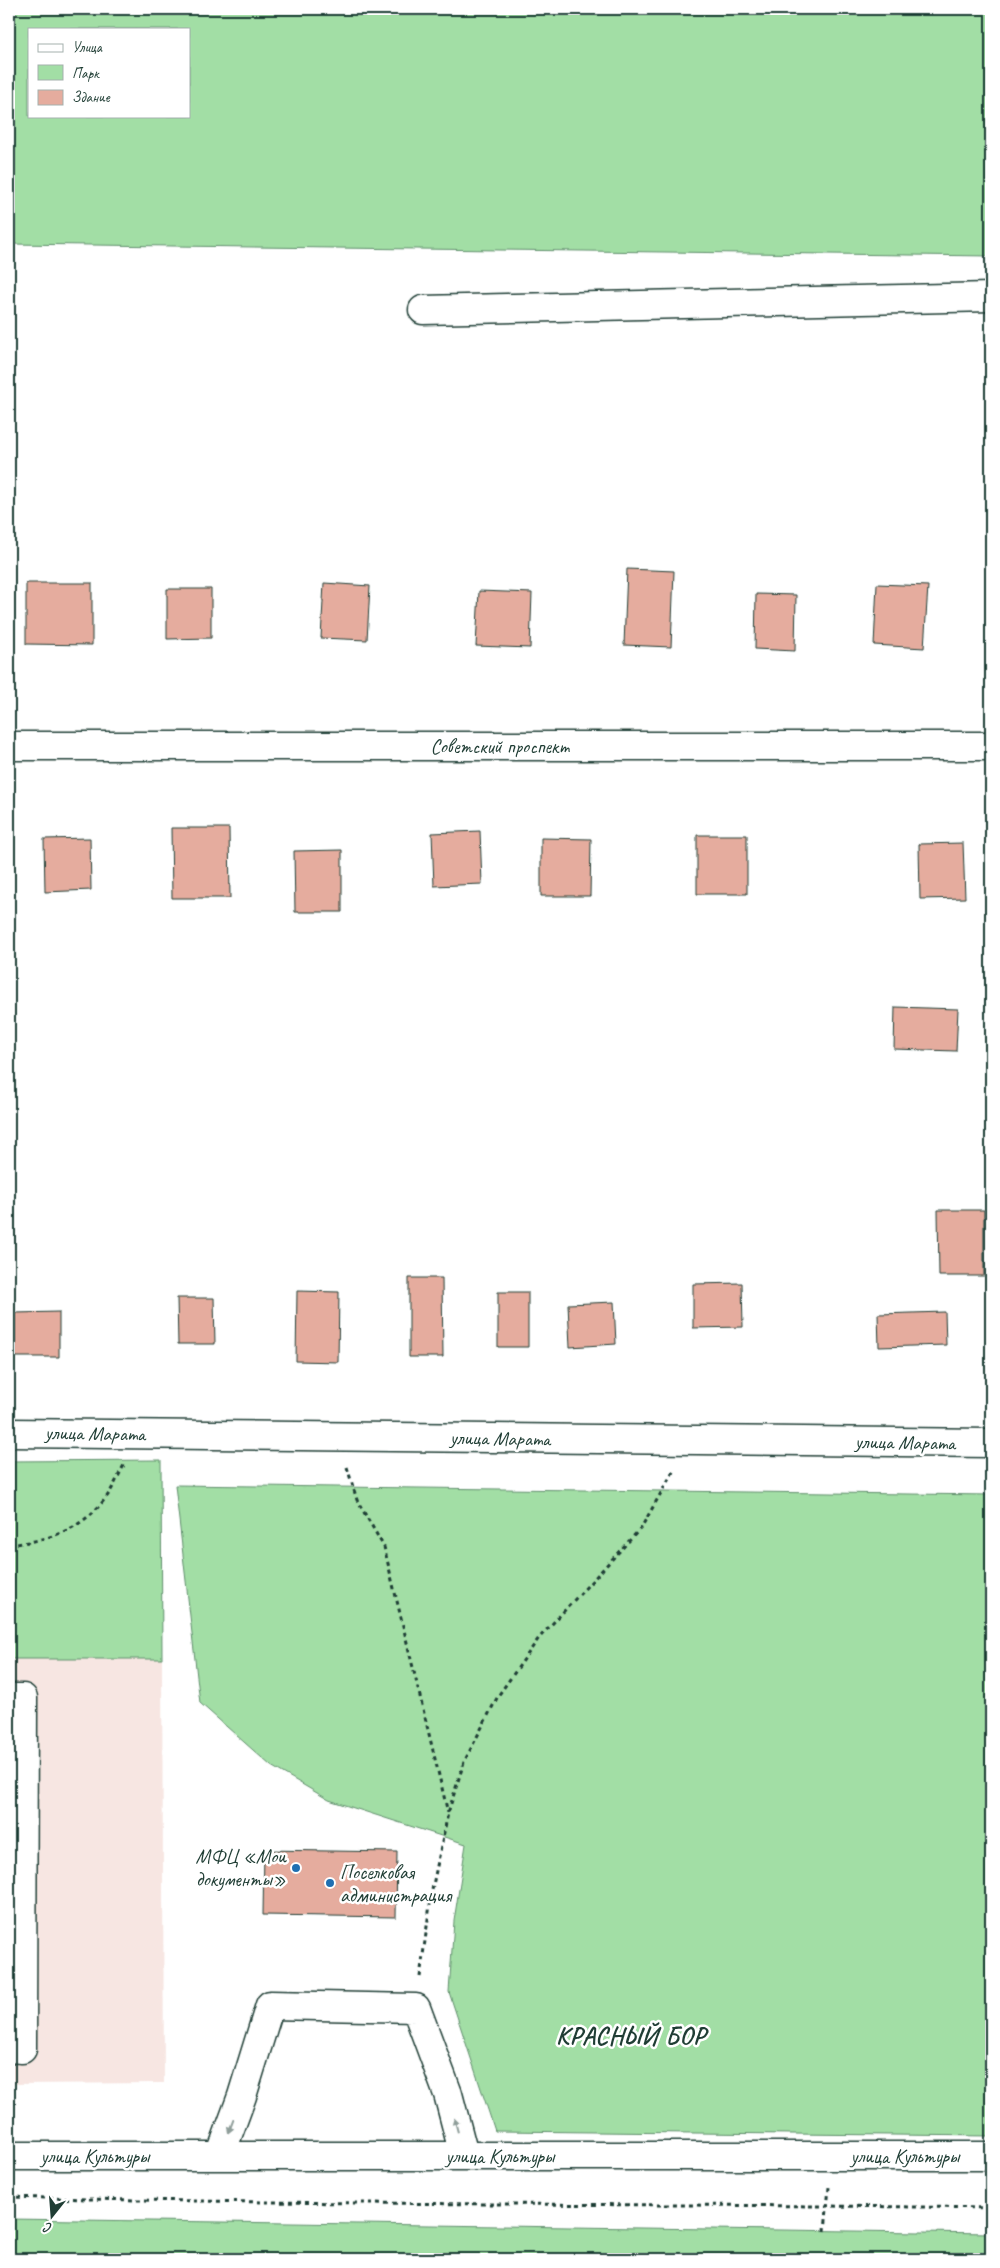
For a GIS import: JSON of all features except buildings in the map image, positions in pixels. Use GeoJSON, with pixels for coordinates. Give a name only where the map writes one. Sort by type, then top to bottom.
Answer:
{"type":"FeatureCollection","features":[{"type":"Feature","properties":{"kind":"street"},"geometry":{"type":"LineString","coordinates":[[423,310],[991,297]]}},
{"type":"Feature","properties":{"kind":"street","name":"Советский проспект"},"geometry":{"type":"LineString","coordinates":[[9,746],[991,746]]}},
{"type":"Feature","properties":{"kind":"street","name":"улица Марата"},"geometry":{"type":"LineString","coordinates":[[9,1432],[991,1442]]}},
{"type":"Feature","properties":{"kind":"street"},"geometry":{"type":"LineString","coordinates":[[9,1698],[23,1698],[23,1708],[22,2048],[9,2048]]}},
{"type":"Feature","properties":{"kind":"street"},"geometry":{"type":"LineString","coordinates":[[220,2156],[242,2096],[270,2005],[416,2008],[448,2094],[464,2156]]}},
{"type":"Feature","properties":{"kind":"street","name":"улица Культуры"},"geometry":{"type":"LineString","coordinates":[[9,2156],[991,2156]]}},
{"type":"Feature","properties":{"kind":"path"},"geometry":{"type":"LineString","coordinates":[[9,1545],[41,1541],[72,1530],[105,1499],[142,1434]]}},
{"type":"Feature","properties":{"kind":"path"},"geometry":{"type":"LineString","coordinates":[[338,1436],[358,1500],[384,1547],[448,1813]]}},
{"type":"Feature","properties":{"kind":"path"},"geometry":{"type":"LineString","coordinates":[[416,2008],[432,1890],[448,1813],[464,1762],[498,1696],[539,1638],[640,1528],[692,1440]]}},
{"type":"Feature","properties":{"kind":"path"},"geometry":{"type":"LineString","coordinates":[[825,2231],[830,2156]]}},
{"type":"Feature","properties":{"kind":"path"},"geometry":{"type":"LineString","coordinates":[[9,2197],[257,2204],[828,2205],[991,2208]]}},
{"type":"Feature","properties":{"kind":"shaded area"},"geometry":{"type":"Polygon","coordinates":[[[9,1659],[162,1659],[164,2083],[9,2084],[9,1659]]]}},
{"type":"Feature","properties":{"kind":"green space"},"geometry":{"type":"Polygon","coordinates":[[[9,9],[991,9],[991,256],[9,244],[9,9]]]}},
{"type":"Feature","properties":{"kind":"green space"},"geometry":{"type":"Polygon","coordinates":[[[161,1460],[162,1659],[9,1659],[9,1461],[161,1460]]]}},
{"type":"Feature","properties":{"kind":"green space"},"geometry":{"type":"Polygon","coordinates":[[[175,1485],[991,1495],[991,2136],[495,2131],[449,1992],[454,1921],[466,1844],[329,1800],[271,1766],[200,1703],[175,1485]]]}},
{"type":"Feature","properties":{"kind":"green space"},"geometry":{"type":"Polygon","coordinates":[[[9,2219],[991,2233],[991,2259],[9,2259],[9,2219]]]}},
{"type":"Feature","properties":{"kind":"place","name":"МФЦ «Мои документы»"},"geometry":{"type":"Point","coordinates":[296,1868]}},
{"type":"Feature","properties":{"kind":"place","name":"Поселковая администрация"},"geometry":{"type":"Point","coordinates":[330,1883]}},
{"type":"Feature","properties":{"kind":"district","name":"КРАСНЫЙ БОР"},"geometry":{"type":"Point","coordinates":[631,2035]}}]}
